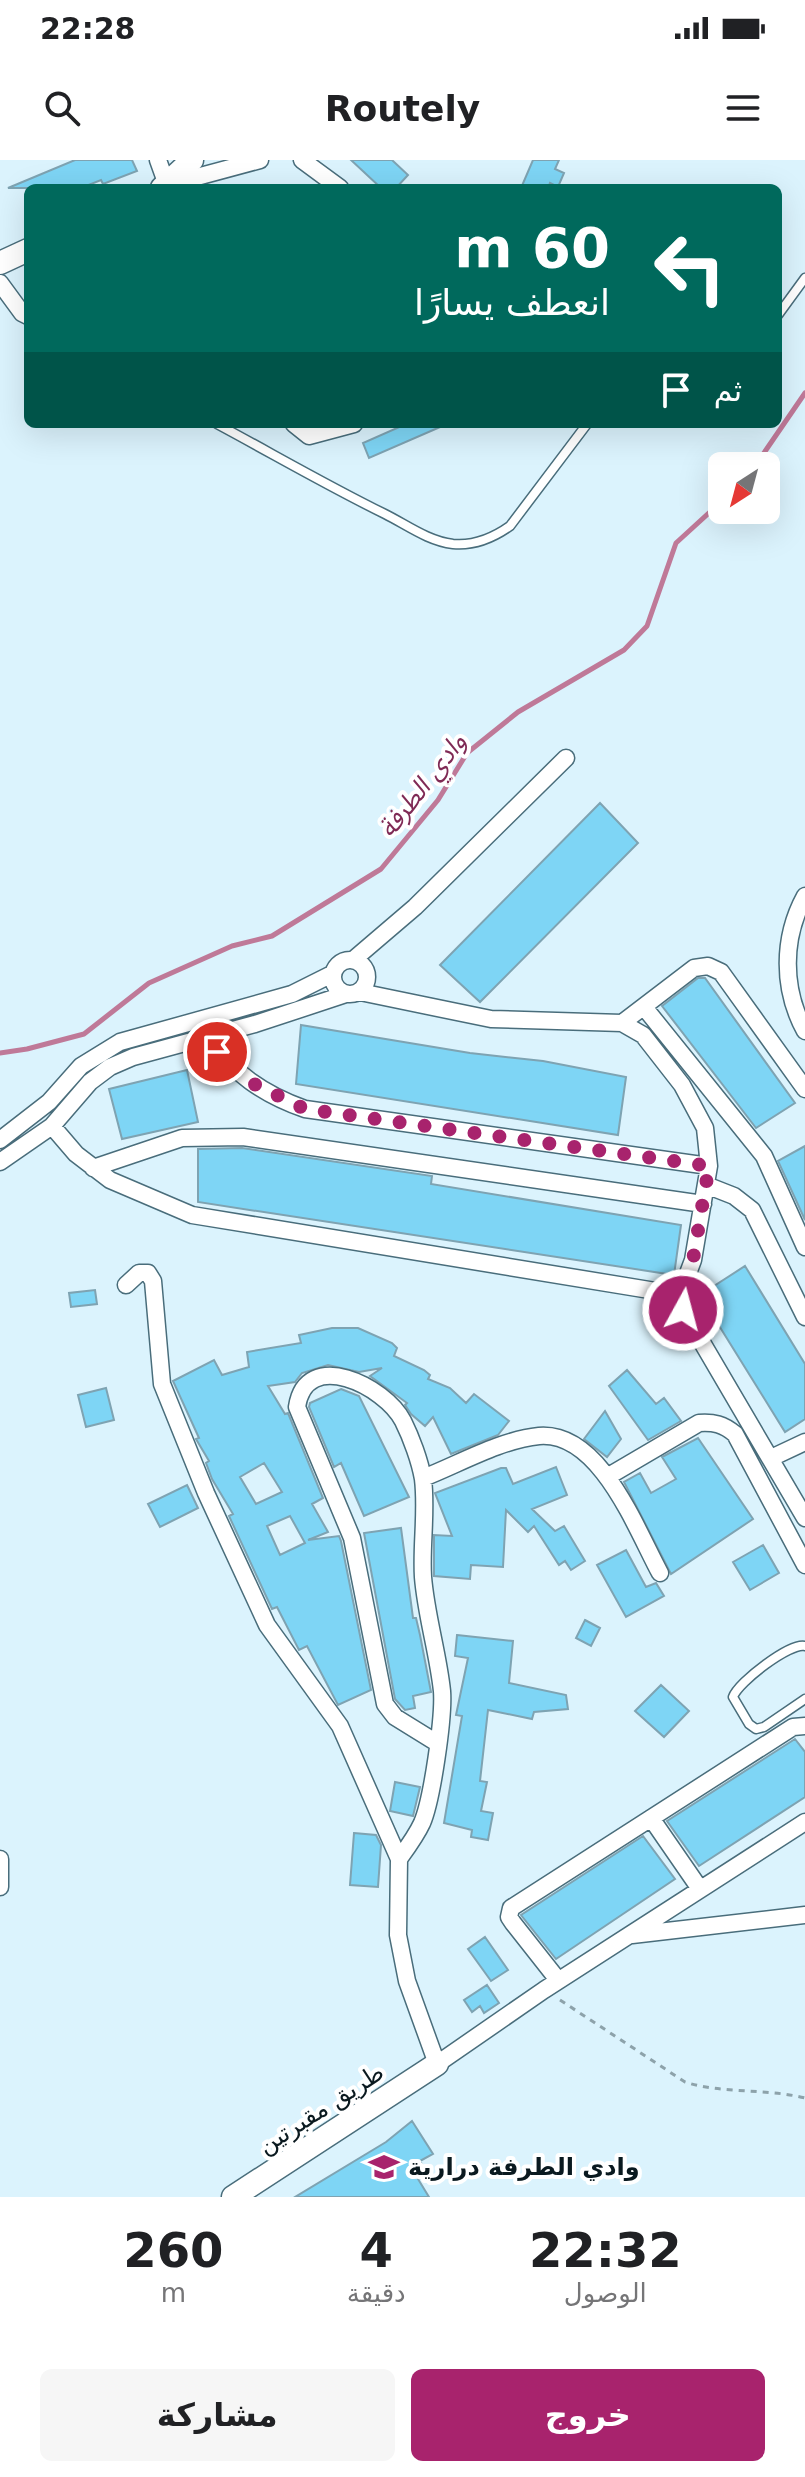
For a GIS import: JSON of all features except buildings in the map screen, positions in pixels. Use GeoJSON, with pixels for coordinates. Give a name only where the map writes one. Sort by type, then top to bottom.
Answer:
{"type":"FeatureCollection","features":[{"type":"Feature","properties":{"kind":"street"},"geometry":{"type":"LineString","coordinates":[[158,160],[164,184]]}},
{"type":"Feature","properties":{"kind":"street"},"geometry":{"type":"LineString","coordinates":[[168,184],[192,160]]}},
{"type":"Feature","properties":{"kind":"street"},"geometry":{"type":"LineString","coordinates":[[176,184],[260,160]]}},
{"type":"Feature","properties":{"kind":"street"},"geometry":{"type":"LineString","coordinates":[[302,160],[335,184]]}},
{"type":"Feature","properties":{"kind":"street"},"geometry":{"type":"LineString","coordinates":[[0,263],[24,252]]}},
{"type":"Feature","properties":{"kind":"street"},"geometry":{"type":"LineString","coordinates":[[0,283],[24,314]]}},
{"type":"Feature","properties":{"kind":"street"},"geometry":{"type":"LineString","coordinates":[[299,428],[309,436],[339,428]]}},
{"type":"Feature","properties":{"kind":"street"},"geometry":{"type":"LineString","coordinates":[[0,1140],[49,1102],[81,1066],[101,1051],[151,1031],[292,994],[332,974],[340,962],[353,960],[415,907],[566,758]]}},
{"type":"Feature","properties":{"kind":"street"},"geometry":{"type":"LineString","coordinates":[[805,896],[795,919],[787,961],[793,1002],[805,1031]]}},
{"type":"Feature","properties":{"kind":"street"},"geometry":{"type":"LineString","coordinates":[[0,1162],[52,1126],[90,1082],[110,1067],[133,1057],[207,1038],[353,993],[367,980],[367,973],[353,960]]}},
{"type":"Feature","properties":{"kind":"street"},"geometry":{"type":"LineString","coordinates":[[622,1023],[694,968],[708,966],[721,972],[805,1089]]}},
{"type":"Feature","properties":{"kind":"street"},"geometry":{"type":"LineString","coordinates":[[332,974],[335,987],[353,993],[491,1019],[622,1023],[643,1035],[682,1085],[705,1128],[709,1166],[693,1260],[680,1295],[683,1310],[805,1518]]}},
{"type":"Feature","properties":{"kind":"street"},"geometry":{"type":"LineString","coordinates":[[644,1007],[764,1156],[805,1247]]}},
{"type":"Feature","properties":{"kind":"street"},"geometry":{"type":"LineString","coordinates":[[207,1038],[228,1065],[246,1080],[305,1109],[709,1166]]}},
{"type":"Feature","properties":{"kind":"street"},"geometry":{"type":"LineString","coordinates":[[52,1126],[93,1168],[110,1180],[192,1215],[680,1295]]}},
{"type":"Feature","properties":{"kind":"street"},"geometry":{"type":"LineString","coordinates":[[93,1168],[182,1138],[243,1137],[703,1204]]}},
{"type":"Feature","properties":{"kind":"street"},"geometry":{"type":"LineString","coordinates":[[706,1185],[734,1196],[752,1210],[805,1317]]}},
{"type":"Feature","properties":{"kind":"street"},"geometry":{"type":"LineString","coordinates":[[126,1285],[139,1273],[148,1273],[153,1281],[162,1384],[206,1493],[267,1625],[340,1726],[399,1859],[398,1935],[407,1981],[437,2064],[551,1985],[805,1822]]}},
{"type":"Feature","properties":{"kind":"street"},"geometry":{"type":"LineString","coordinates":[[399,1859],[426,1812],[437,1743],[442,1694],[424,1584],[423,1478],[402,1420],[380,1396],[354,1378],[324,1377],[305,1386],[297,1407],[352,1538],[385,1704],[395,1717],[437,1743]]}},
{"type":"Feature","properties":{"kind":"street"},"geometry":{"type":"LineString","coordinates":[[607,1477],[699,1423],[725,1425],[735,1434],[805,1565]]}},
{"type":"Feature","properties":{"kind":"street"},"geometry":{"type":"LineString","coordinates":[[423,1478],[516,1441],[539,1436],[559,1439],[592,1457],[607,1477],[660,1573]]}},
{"type":"Feature","properties":{"kind":"street"},"geometry":{"type":"LineString","coordinates":[[771,1458],[805,1442]]}},
{"type":"Feature","properties":{"kind":"street"},"geometry":{"type":"LineString","coordinates":[[551,1985],[509,1917],[511,1908],[793,1727],[805,1726]]}},
{"type":"Feature","properties":{"kind":"street"},"geometry":{"type":"LineString","coordinates":[[651,1818],[700,1889]]}},
{"type":"Feature","properties":{"kind":"street"},"geometry":{"type":"LineString","coordinates":[[0,1859],[0,1887]]}},
{"type":"Feature","properties":{"kind":"street"},"geometry":{"type":"LineString","coordinates":[[627,1936],[805,1915]]}},
{"type":"Feature","properties":{"kind":"street","name":"طريق مقبرتين"},"geometry":{"type":"LineString","coordinates":[[233,2197],[437,2064]]}},
{"type":"Feature","properties":{"kind":"lane"},"geometry":{"type":"LineString","coordinates":[[782,310],[805,278]]}},
{"type":"Feature","properties":{"kind":"lane"},"geometry":{"type":"LineString","coordinates":[[225,428],[294,464],[347,497],[424,535],[438,541],[468,544],[497,535],[510,526],[584,428]]}},
{"type":"Feature","properties":{"kind":"lane"},"geometry":{"type":"LineString","coordinates":[[805,1646],[794,1646],[741,1683],[733,1697],[749,1724],[756,1729],[764,1727],[805,1699]]}},
{"type":"Feature","properties":{"kind":"path"},"geometry":{"type":"LineString","coordinates":[[551,1985],[685,2082],[705,2089],[751,2089],[805,2098]]}},
{"type":"Feature","properties":{"kind":"waterway","name":"وادي الطرفة"},"geometry":{"type":"LineString","coordinates":[[782,427],[805,393]]}},
{"type":"Feature","properties":{"kind":"waterway","name":"وادي الطرفة"},"geometry":{"type":"LineString","coordinates":[[765,452],[781,428]]}},
{"type":"Feature","properties":{"kind":"waterway","name":"وادي الطرفة"},"geometry":{"type":"LineString","coordinates":[[0,1053],[84,1034],[149,983],[232,946],[272,936],[381,869],[438,800],[467,753],[518,712],[624,650],[647,626],[676,543],[708,514]]}},
{"type":"Feature","properties":{"kind":"place","name":"وادي الطرفة درارية"},"geometry":{"type":"Point","coordinates":[384,2167]}},
{"type":"Feature","properties":{"kind":"route"},"geometry":{"type":"LineString","coordinates":[[217,1052],[246,1080],[285,1102],[305,1109],[709,1166],[693,1260],[680,1295],[683,1310]]}}]}
